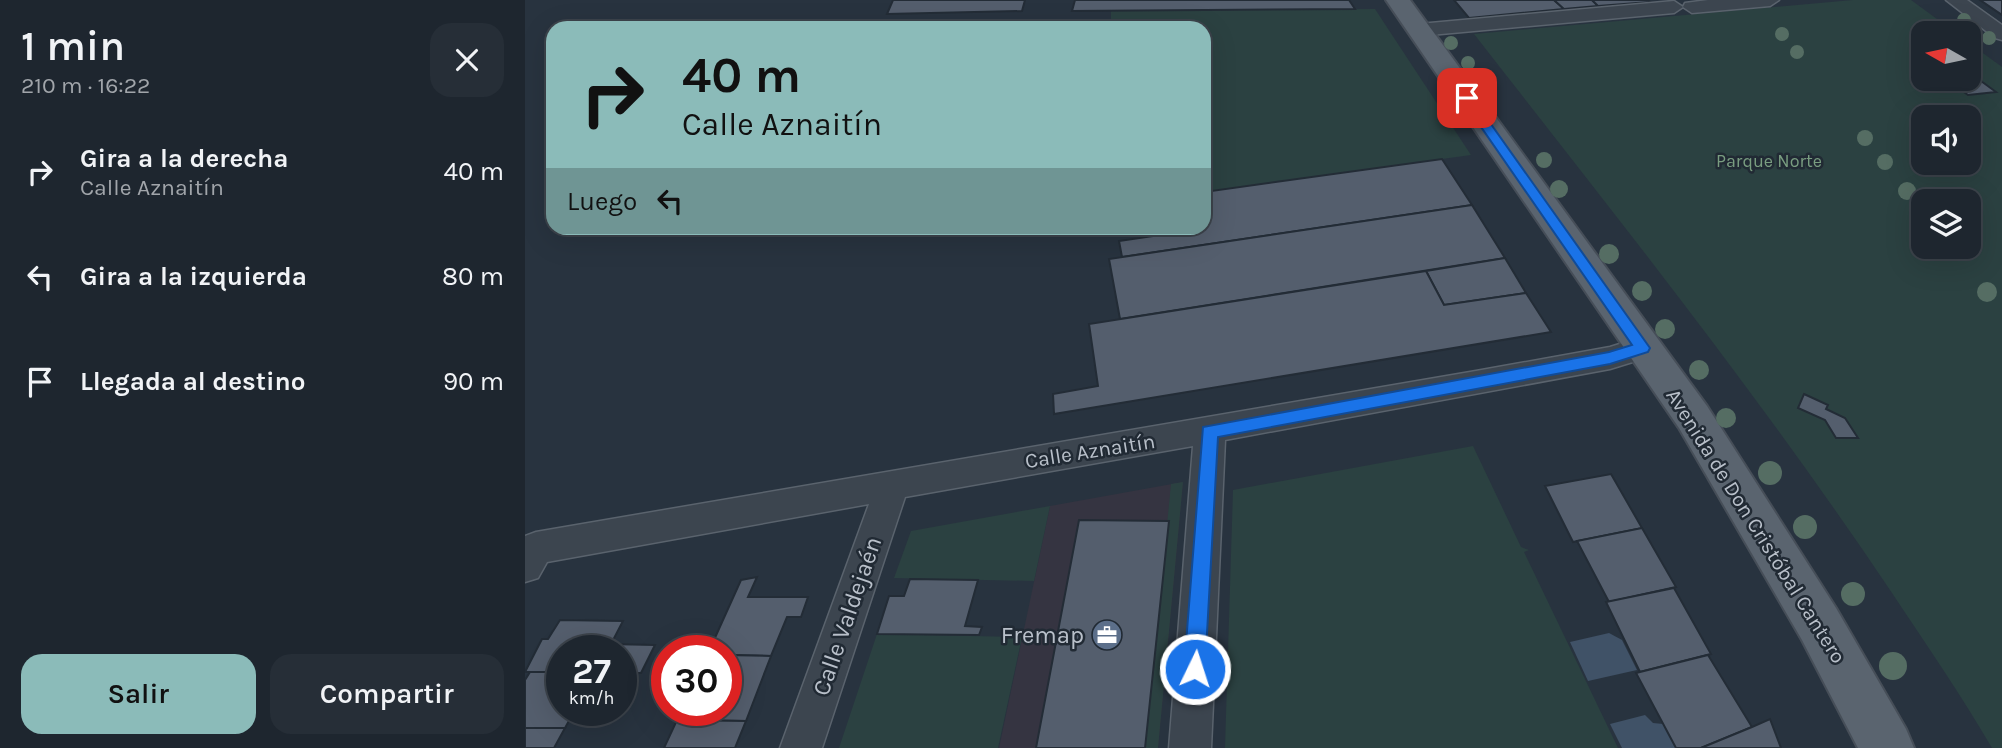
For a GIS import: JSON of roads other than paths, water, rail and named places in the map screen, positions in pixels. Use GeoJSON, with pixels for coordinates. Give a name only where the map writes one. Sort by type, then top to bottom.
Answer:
{"type":"FeatureCollection","features":[{"type":"Feature","properties":{"kind":"main road","name":"Avenida de Don Cristóbal Cantero"},"geometry":{"type":"LineString","coordinates":[[1409,15],[1693,417],[1819,624],[1887,748]]}},
{"type":"Feature","properties":{"kind":"street"},"geometry":{"type":"LineString","coordinates":[[1409,15],[1770,0]]}},
{"type":"Feature","properties":{"kind":"street"},"geometry":{"type":"LineString","coordinates":[[1955,0],[2002,34]]}},
{"type":"Feature","properties":{"kind":"street","name":"Calle Aznaitín"},"geometry":{"type":"LineString","coordinates":[[531,557],[893,484],[1209,432],[1610,358],[1642,348]]}},
{"type":"Feature","properties":{"kind":"street"},"geometry":{"type":"LineString","coordinates":[[1190,748],[1209,432]]}},
{"type":"Feature","properties":{"kind":"street","name":"Calle Valdejaén"},"geometry":{"type":"LineString","coordinates":[[801,748],[893,484]]}},
{"type":"Feature","properties":{"kind":"place","name":"Fremap"},"geometry":{"type":"Point","coordinates":[1107,635]}},
{"type":"Feature","properties":{"kind":"park label","name":"Parque Norte"},"geometry":{"type":"Point","coordinates":[1769,161]}}]}
